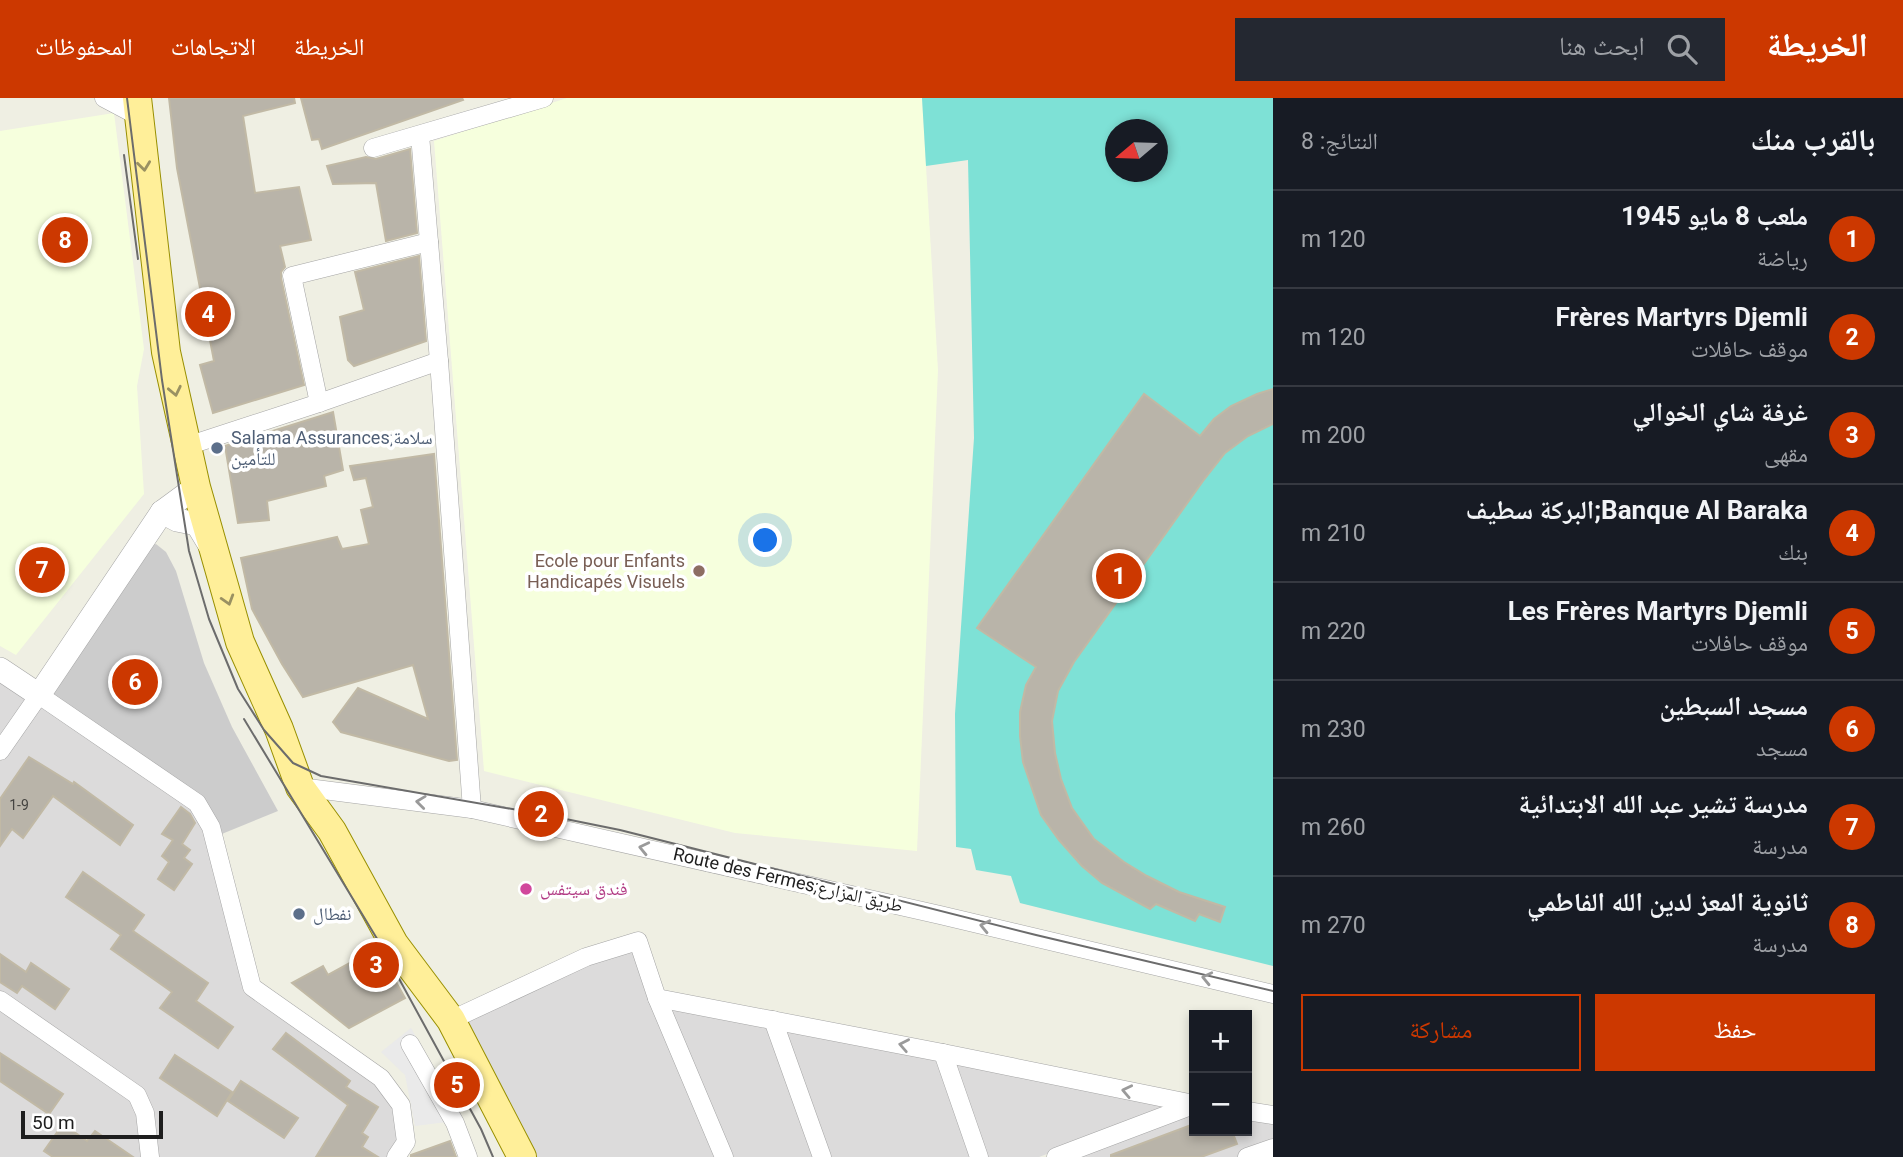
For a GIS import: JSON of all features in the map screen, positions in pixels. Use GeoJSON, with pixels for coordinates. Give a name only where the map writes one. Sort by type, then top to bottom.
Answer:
{"type":"FeatureCollection","features":[{"type":"Feature","properties":{"kind":"main road"},"geometry":{"type":"LineString","coordinates":[[138,107],[166,352],[196,487],[240,642],[279,729],[300,787],[331,831],[394,944],[451,1020],[522,1157]]}},
{"type":"Feature","properties":{"kind":"street"},"geometry":{"type":"LineString","coordinates":[[104,98],[138,107]]}},
{"type":"Feature","properties":{"kind":"street"},"geometry":{"type":"LineString","coordinates":[[373,148],[544,98]]}},
{"type":"Feature","properties":{"kind":"street"},"geometry":{"type":"LineString","coordinates":[[420,135],[472,809]]}},
{"type":"Feature","properties":{"kind":"street"},"geometry":{"type":"LineString","coordinates":[[319,403],[292,276],[429,242]]}},
{"type":"Feature","properties":{"kind":"street"},"geometry":{"type":"LineString","coordinates":[[187,446],[439,360]]}},
{"type":"Feature","properties":{"kind":"street"},"geometry":{"type":"LineString","coordinates":[[0,751],[162,512],[196,487]]}},
{"type":"Feature","properties":{"kind":"street"},"geometry":{"type":"LineString","coordinates":[[162,512],[177,520],[197,524],[213,550]]}},
{"type":"Feature","properties":{"kind":"street"},"geometry":{"type":"LineString","coordinates":[[0,670],[197,803],[211,827],[252,987],[381,1078],[401,1105],[406,1142],[396,1157]]}},
{"type":"Feature","properties":{"kind":"street","name":"Route des Fermes;طريق المزارع"},"geometry":{"type":"LineString","coordinates":[[300,787],[472,809],[1273,994]]}},
{"type":"Feature","properties":{"kind":"street"},"geometry":{"type":"LineString","coordinates":[[451,1020],[586,957],[638,941],[657,998],[724,1157]]}},
{"type":"Feature","properties":{"kind":"street"},"geometry":{"type":"LineString","coordinates":[[657,998],[1189,1103]]}},
{"type":"Feature","properties":{"kind":"street"},"geometry":{"type":"LineString","coordinates":[[0,1000],[136,1096],[145,1113],[150,1157]]}},
{"type":"Feature","properties":{"kind":"street"},"geometry":{"type":"LineString","coordinates":[[774,1020],[822,1157]]}},
{"type":"Feature","properties":{"kind":"street"},"geometry":{"type":"LineString","coordinates":[[410,1044],[455,1123],[468,1157]]}},
{"type":"Feature","properties":{"kind":"street"},"geometry":{"type":"LineString","coordinates":[[943,1053],[979,1157]]}},
{"type":"Feature","properties":{"kind":"street"},"geometry":{"type":"LineString","coordinates":[[1056,1157],[1189,1106]]}},
{"type":"Feature","properties":{"kind":"street"},"geometry":{"type":"LineString","coordinates":[[1252,1112],[1273,1115]]}},
{"type":"Feature","properties":{"kind":"street"},"geometry":{"type":"LineString","coordinates":[[1247,1157],[1273,1148]]}},
{"type":"Feature","properties":{"kind":"shaded area","name":"Ecole pour Enfants Handicapés Visuels"},"geometry":{"type":"Polygon","coordinates":[[[567,98],[922,98],[938,370],[917,851],[735,833],[484,771],[434,141],[567,98]]]}},
{"type":"Feature","properties":{"kind":"shaded area"},"geometry":{"type":"Polygon","coordinates":[[[922,98],[1273,98],[1273,966],[1020,903],[1011,876],[976,870],[971,849],[956,847],[955,714],[974,438],[968,160],[926,166],[922,98]]]}},
{"type":"Feature","properties":{"kind":"shaded area"},"geometry":{"type":"Polygon","coordinates":[[[114,113],[144,349],[137,386],[144,494],[16,655],[0,646],[0,131],[114,113]]]}},
{"type":"Feature","properties":{"kind":"shaded area"},"geometry":{"type":"Polygon","coordinates":[[[156,544],[166,552],[176,571],[204,663],[232,727],[278,811],[212,838],[199,807],[45,701],[144,549],[156,544]]]}},
{"type":"Feature","properties":{"kind":"shaded area"},"geometry":{"type":"Polygon","coordinates":[[[0,680],[29,699],[0,742],[0,680]]]}},
{"type":"Feature","properties":{"kind":"shaded area"},"geometry":{"type":"Polygon","coordinates":[[[40,703],[193,807],[206,828],[247,988],[376,1081],[390,1098],[403,1133],[390,1157],[0,1157],[0,761],[40,703]]]}},
{"type":"Feature","properties":{"kind":"shaded area"},"geometry":{"type":"Polygon","coordinates":[[[634,948],[718,1157],[530,1157],[463,1021],[586,963],[634,948]]]}},
{"type":"Feature","properties":{"kind":"shaded area"},"geometry":{"type":"Polygon","coordinates":[[[667,1005],[769,1025],[816,1157],[730,1157],[667,1005]]]}},
{"type":"Feature","properties":{"kind":"shaded area"},"geometry":{"type":"Polygon","coordinates":[[[782,1027],[939,1058],[973,1157],[828,1157],[782,1027]]]}},
{"type":"Feature","properties":{"kind":"shaded area"},"geometry":{"type":"Polygon","coordinates":[[[411,1028],[463,1120],[415,1126],[405,1075],[381,1052],[411,1028]]]}},
{"type":"Feature","properties":{"kind":"shaded area"},"geometry":{"type":"Polygon","coordinates":[[[951,1060],[1174,1106],[1039,1157],[984,1157],[951,1060]]]}},
{"type":"Feature","properties":{"kind":"shaded area"},"geometry":{"type":"Polygon","coordinates":[[[1189,1112],[1189,1136],[1252,1136],[1252,1116],[1273,1118],[1273,1144],[1238,1157],[1070,1157],[1189,1112]]]}},
{"type":"Feature","properties":{"kind":"building"},"geometry":{"type":"Polygon","coordinates":[[[169,98],[294,98],[295,103],[243,116],[255,193],[299,187],[311,240],[280,246],[285,267],[281,278],[304,385],[213,413],[200,365],[214,361],[177,168],[169,98]]]}},
{"type":"Feature","properties":{"kind":"building"},"geometry":{"type":"Polygon","coordinates":[[[301,98],[463,100],[322,149],[319,139],[312,140],[301,98]]]}},
{"type":"Feature","properties":{"kind":"building"},"geometry":{"type":"Polygon","coordinates":[[[410,149],[417,233],[386,241],[376,183],[333,184],[327,166],[366,157],[376,159],[410,149]]]}},
{"type":"Feature","properties":{"kind":"building"},"geometry":{"type":"Polygon","coordinates":[[[419,256],[426,341],[354,366],[348,360],[340,317],[364,310],[355,272],[419,256]]]}},
{"type":"Feature","properties":{"kind":"building"},"geometry":{"type":"Polygon","coordinates":[[[1273,389],[1273,424],[1248,436],[1225,453],[1203,481],[1074,662],[1058,691],[1052,721],[1061,779],[1072,808],[1094,839],[1147,876],[1179,892],[1225,907],[1220,922],[1199,914],[1195,921],[1156,904],[1150,909],[1102,883],[1082,866],[1059,840],[1041,815],[1023,762],[1020,712],[1026,685],[1036,667],[977,628],[1144,394],[1200,436],[1214,419],[1231,406],[1273,389]]]}},
{"type":"Feature","properties":{"kind":"building"},"geometry":{"type":"Polygon","coordinates":[[[333,412],[343,470],[324,476],[326,486],[267,501],[269,520],[238,523],[225,446],[333,412]]]}},
{"type":"Feature","properties":{"kind":"building"},"geometry":{"type":"Polygon","coordinates":[[[434,454],[457,760],[449,761],[341,732],[333,722],[358,688],[428,719],[413,665],[303,697],[252,609],[241,558],[337,537],[342,549],[369,544],[361,510],[373,507],[366,478],[354,480],[350,466],[434,454]]]}},
{"type":"Feature","properties":{"kind":"building"},"geometry":{"type":"Polygon","coordinates":[[[29,757],[73,784],[74,782],[133,825],[120,845],[53,796],[23,838],[12,829],[0,846],[0,799],[29,757]]]}},
{"type":"Feature","properties":{"kind":"building"},"geometry":{"type":"Polygon","coordinates":[[[181,807],[190,814],[195,823],[182,844],[190,850],[184,858],[192,864],[174,890],[158,879],[169,862],[162,856],[173,840],[162,834],[181,807]]]}},
{"type":"Feature","properties":{"kind":"building"},"geometry":{"type":"Polygon","coordinates":[[[83,872],[144,915],[133,931],[208,983],[196,1001],[233,1027],[218,1048],[160,1008],[172,992],[111,949],[121,935],[66,897],[83,872]]]}},
{"type":"Feature","properties":{"kind":"building"},"geometry":{"type":"Polygon","coordinates":[[[377,948],[405,998],[349,1028],[292,983],[323,966],[328,975],[377,948]]]}},
{"type":"Feature","properties":{"kind":"building"},"geometry":{"type":"Polygon","coordinates":[[[0,954],[26,972],[31,963],[69,989],[55,1009],[22,986],[17,993],[0,982],[0,954]]]}},
{"type":"Feature","properties":{"kind":"building"},"geometry":{"type":"Polygon","coordinates":[[[286,1033],[350,1081],[346,1087],[378,1107],[362,1133],[368,1137],[362,1147],[378,1157],[316,1157],[348,1105],[273,1049],[286,1033]]]}},
{"type":"Feature","properties":{"kind":"building"},"geometry":{"type":"Polygon","coordinates":[[[0,1053],[63,1094],[49,1114],[0,1081],[0,1053]]]}},
{"type":"Feature","properties":{"kind":"building"},"geometry":{"type":"Polygon","coordinates":[[[175,1055],[232,1092],[217,1116],[160,1078],[175,1055]]]}},
{"type":"Feature","properties":{"kind":"building"},"geometry":{"type":"Polygon","coordinates":[[[241,1081],[298,1118],[284,1138],[228,1101],[241,1081]]]}},
{"type":"Feature","properties":{"kind":"building"},"geometry":{"type":"Polygon","coordinates":[[[63,1124],[87,1141],[95,1131],[133,1157],[53,1157],[44,1151],[63,1124]]]}},
{"type":"Feature","properties":{"kind":"building"},"geometry":{"type":"Polygon","coordinates":[[[1189,1126],[1189,1136],[1234,1136],[1237,1144],[1201,1157],[1111,1155],[1189,1126]]]}},
{"type":"Feature","properties":{"kind":"building"},"geometry":{"type":"Polygon","coordinates":[[[450,1141],[456,1157],[411,1157],[411,1155],[450,1141]]]}},
{"type":"Feature","properties":{"kind":"tram line"},"geometry":{"type":"LineString","coordinates":[[127,98],[162,380],[189,551],[209,619],[238,689],[264,730],[293,763],[321,776],[620,830],[1036,935],[1273,991]]}},
{"type":"Feature","properties":{"kind":"tram line"},"geometry":{"type":"LineString","coordinates":[[124,155],[138,259]]}},
{"type":"Feature","properties":{"kind":"tram line"},"geometry":{"type":"LineString","coordinates":[[244,719],[379,942],[481,1129],[493,1157]]}},
{"type":"Feature","properties":{"kind":"place","name":"ثانوية المعز لدين الله الفاطمي"},"geometry":{"type":"Point","coordinates":[65,240]}},
{"type":"Feature","properties":{"kind":"place","name":"Banque Al Baraka;البركة سطيف"},"geometry":{"type":"Point","coordinates":[208,314]}},
{"type":"Feature","properties":{"kind":"place","name":"Salama Assurances;سلامة للتأمين"},"geometry":{"type":"Point","coordinates":[217,448]}},
{"type":"Feature","properties":{"kind":"place","name":"مدرسة تشير عبد الله الابتدائية"},"geometry":{"type":"Point","coordinates":[42,570]}},
{"type":"Feature","properties":{"kind":"place","name":"Ecole pour Enfants Handicapés Visuels"},"geometry":{"type":"Point","coordinates":[699,571]}},
{"type":"Feature","properties":{"kind":"place","name":"ملعب 8 مايو 1945"},"geometry":{"type":"Point","coordinates":[1119,576]}},
{"type":"Feature","properties":{"kind":"place","name":"مسجد السبطين"},"geometry":{"type":"Point","coordinates":[135,682]}},
{"type":"Feature","properties":{"kind":"place","name":"Frères Martyrs Djemli"},"geometry":{"type":"Point","coordinates":[541,814]}},
{"type":"Feature","properties":{"kind":"place","name":"فندق سيتفس"},"geometry":{"type":"Point","coordinates":[526,889]}},
{"type":"Feature","properties":{"kind":"place","name":"نفطال"},"geometry":{"type":"Point","coordinates":[299,914]}},
{"type":"Feature","properties":{"kind":"place","name":"غرفة شاي الخوالي"},"geometry":{"type":"Point","coordinates":[376,965]}},
{"type":"Feature","properties":{"kind":"place","name":"Les Frères Martyrs Djemli"},"geometry":{"type":"Point","coordinates":[457,1085]}}]}
